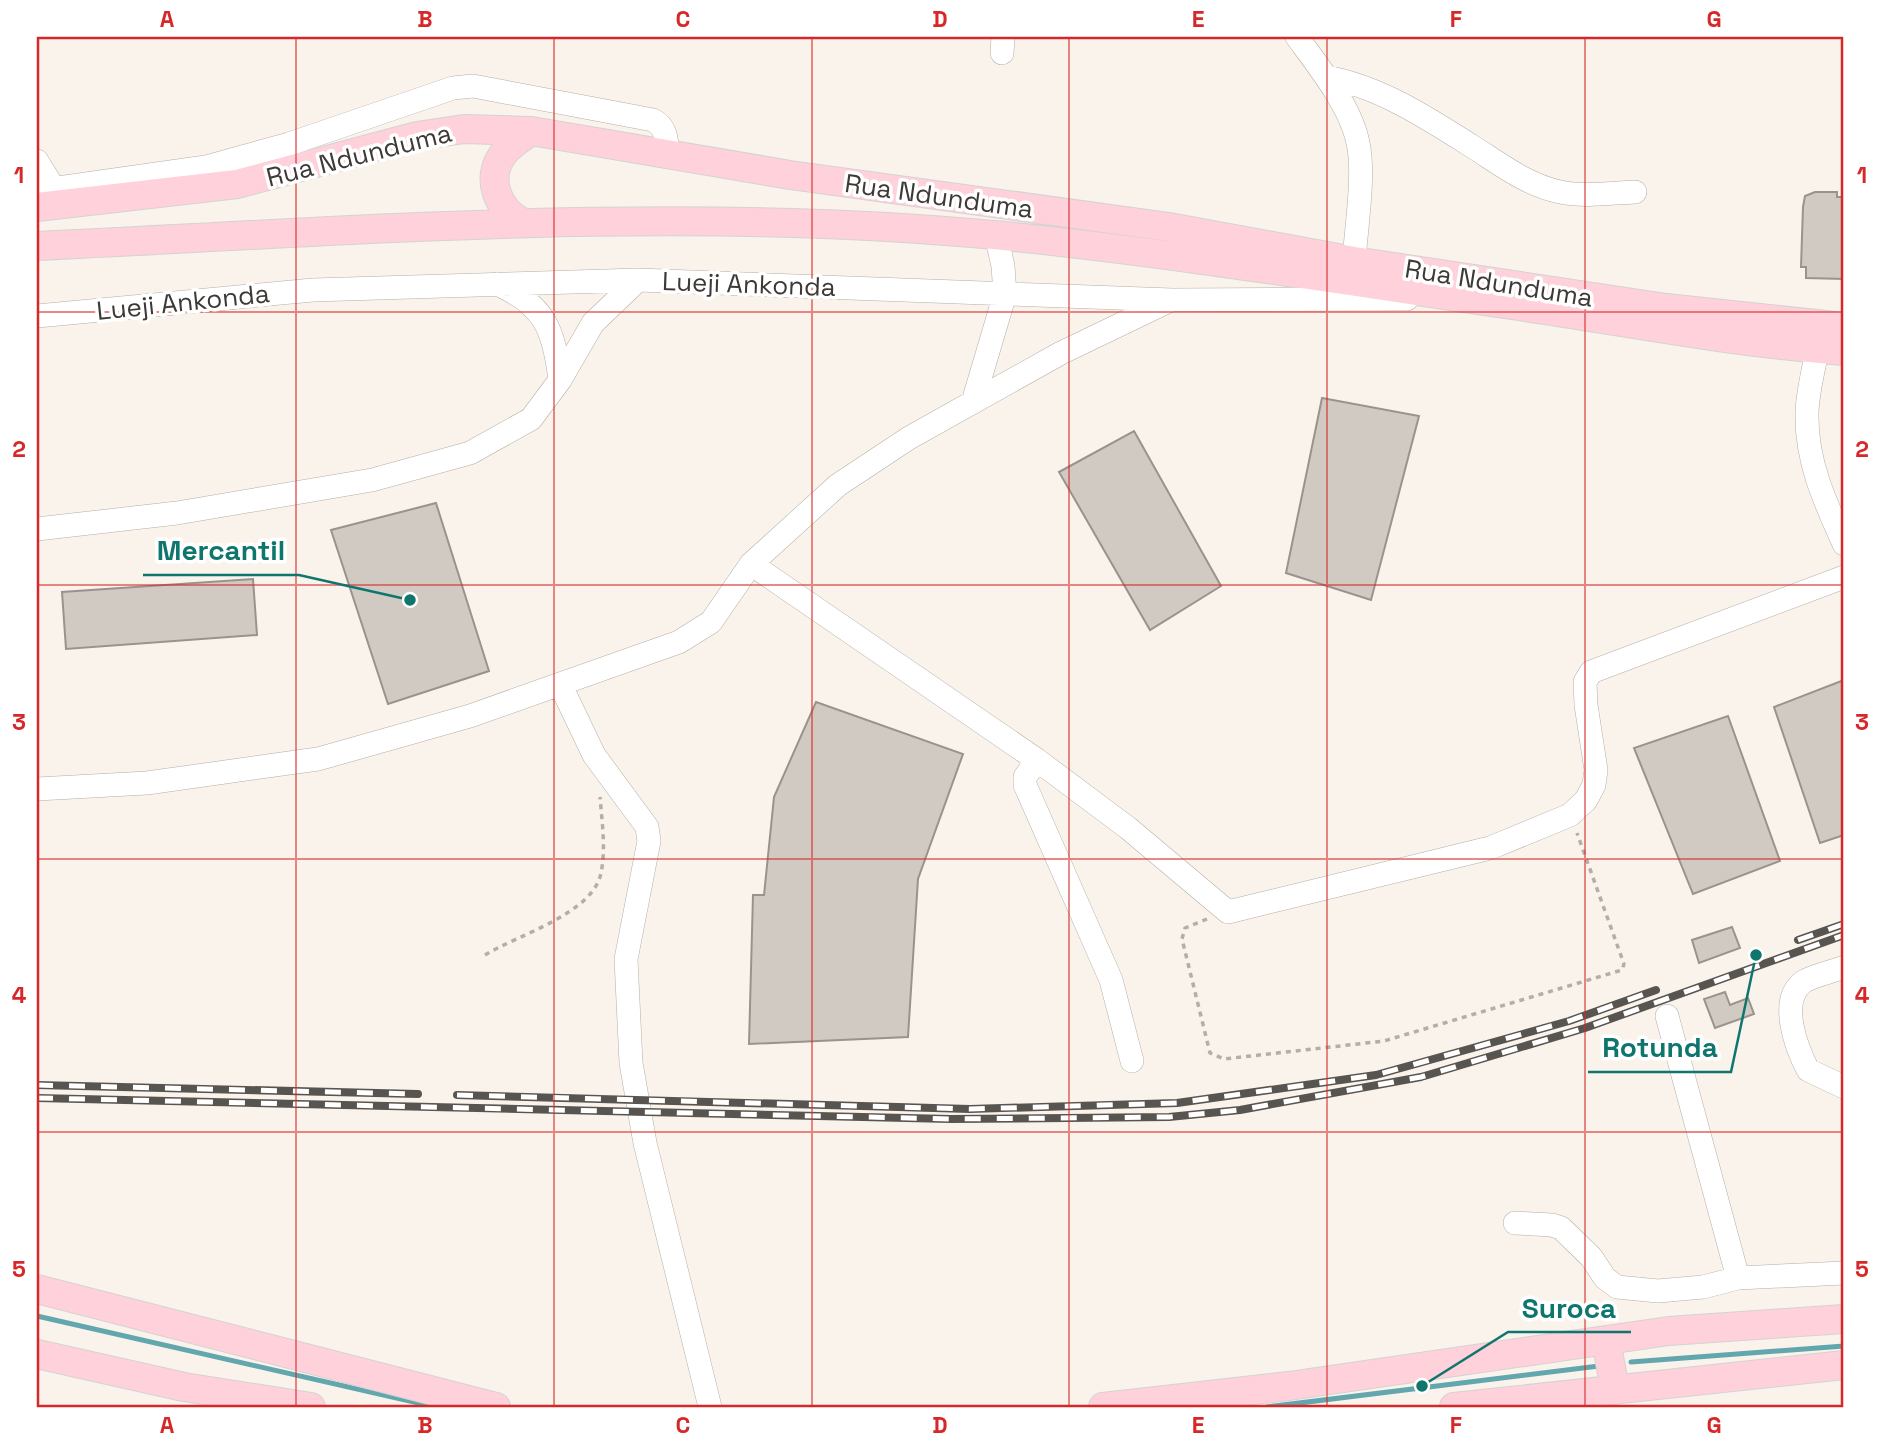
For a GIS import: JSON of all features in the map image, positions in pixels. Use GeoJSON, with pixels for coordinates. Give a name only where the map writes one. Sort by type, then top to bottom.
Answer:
{"type":"FeatureCollection","features":[{"type":"Feature","properties":{"kind":"main road","name":"Rua Ndunduma"},"geometry":{"type":"LineString","coordinates":[[43,196],[237,184],[417,136],[464,129],[531,131],[790,175],[1169,227],[1354,261],[1666,308],[1844,327]]}},
{"type":"Feature","properties":{"kind":"main road"},"geometry":{"type":"LineString","coordinates":[[524,223],[510,216],[501,207],[495,180],[496,166],[503,154],[531,131]]}},
{"type":"Feature","properties":{"kind":"main road","name":"Rua Ndunduma"},"geometry":{"type":"LineString","coordinates":[[524,223],[673,219],[810,221],[996,235],[1831,350]]}},
{"type":"Feature","properties":{"kind":"main road"},"geometry":{"type":"LineString","coordinates":[[37,246],[524,223]]}},
{"type":"Feature","properties":{"kind":"main road"},"geometry":{"type":"LineString","coordinates":[[37,1289],[496,1407]]}},
{"type":"Feature","properties":{"kind":"main road"},"geometry":{"type":"LineString","coordinates":[[1102,1407],[1289,1386],[1606,1340],[1719,1327],[1844,1319]]}},
{"type":"Feature","properties":{"kind":"main road"},"geometry":{"type":"LineString","coordinates":[[1606,1340],[1615,1390]]}},
{"type":"Feature","properties":{"kind":"main road"},"geometry":{"type":"LineString","coordinates":[[37,1354],[184,1387],[311,1407]]}},
{"type":"Feature","properties":{"kind":"main road"},"geometry":{"type":"LineString","coordinates":[[1454,1407],[1844,1365]]}},
{"type":"Feature","properties":{"kind":"street"},"geometry":{"type":"LineString","coordinates":[[1297,37],[1326,77],[1353,124],[1359,146],[1354,261]]}},
{"type":"Feature","properties":{"kind":"street"},"geometry":{"type":"LineString","coordinates":[[1326,77],[1352,81],[1370,89],[1423,116],[1515,175],[1556,191],[1571,194],[1635,192]]}},
{"type":"Feature","properties":{"kind":"street"},"geometry":{"type":"LineString","coordinates":[[37,161],[43,196],[206,167],[289,144],[428,94],[473,86],[653,120],[660,124],[664,132],[667,152]]}},
{"type":"Feature","properties":{"kind":"street"},"geometry":{"type":"LineString","coordinates":[[973,402],[1006,294],[996,235]]}},
{"type":"Feature","properties":{"kind":"street"},"geometry":{"type":"LineString","coordinates":[[37,529],[177,513],[359,482],[470,453],[531,419],[560,380],[593,323],[638,279]]}},
{"type":"Feature","properties":{"kind":"street","name":"Lueji Ankonda"},"geometry":{"type":"LineString","coordinates":[[37,316],[313,290],[638,279],[1172,300],[1463,299]]}},
{"type":"Feature","properties":{"kind":"street"},"geometry":{"type":"LineString","coordinates":[[494,282],[523,295],[539,312],[549,330],[560,380]]}},
{"type":"Feature","properties":{"kind":"street"},"geometry":{"type":"LineString","coordinates":[[37,789],[147,783],[318,759],[470,716],[679,642],[711,622],[751,564],[838,485],[909,438],[1061,353],[1172,300]]}},
{"type":"Feature","properties":{"kind":"street"},"geometry":{"type":"LineString","coordinates":[[1831,350],[1807,413],[1810,457],[1822,497],[1844,544]]}},
{"type":"Feature","properties":{"kind":"street"},"geometry":{"type":"LineString","coordinates":[[751,564],[1037,760],[1128,828],[1228,912],[1490,848],[1570,815],[1586,800],[1594,785],[1597,770],[1586,705],[1586,682],[1591,672],[1844,577]]}},
{"type":"Feature","properties":{"kind":"street"},"geometry":{"type":"LineString","coordinates":[[560,684],[605,772],[647,827],[649,841],[626,959],[631,1062],[645,1143],[710,1407]]}},
{"type":"Feature","properties":{"kind":"street"},"geometry":{"type":"LineString","coordinates":[[1037,760],[1025,777],[1025,785],[1111,980],[1132,1061]]}},
{"type":"Feature","properties":{"kind":"street"},"geometry":{"type":"LineString","coordinates":[[1844,967],[1804,981],[1795,990],[1791,1009],[1796,1039],[1808,1070],[1844,1087]]}},
{"type":"Feature","properties":{"kind":"street"},"geometry":{"type":"LineString","coordinates":[[1667,1016],[1738,1278]]}},
{"type":"Feature","properties":{"kind":"street"},"geometry":{"type":"LineString","coordinates":[[1515,1223],[1561,1228],[1591,1258],[1605,1278],[1617,1287],[1658,1291],[1703,1287],[1738,1278],[1844,1273]]}},
{"type":"Feature","properties":{"kind":"path"},"geometry":{"type":"LineString","coordinates":[[485,956],[521,934],[578,906],[597,886],[603,857],[599,787],[605,772]]}},
{"type":"Feature","properties":{"kind":"path"},"geometry":{"type":"LineString","coordinates":[[1228,912],[1191,924],[1185,928],[1182,939],[1210,1053],[1214,1058],[1384,1041],[1622,970],[1624,964],[1570,815]]}},
{"type":"Feature","properties":{"kind":"building"},"geometry":{"type":"Polygon","coordinates":[[[1815,192],[1837,192],[1837,197],[1844,197],[1844,279],[1806,278],[1806,267],[1801,267],[1805,196],[1815,192]]]}},
{"type":"Feature","properties":{"kind":"building"},"geometry":{"type":"Polygon","coordinates":[[[1322,398],[1419,416],[1371,600],[1286,573],[1322,398]]]}},
{"type":"Feature","properties":{"kind":"building"},"geometry":{"type":"Polygon","coordinates":[[[1134,431],[1221,586],[1150,630],[1059,472],[1134,431]]]}},
{"type":"Feature","properties":{"kind":"building"},"geometry":{"type":"Polygon","coordinates":[[[436,503],[489,671],[388,704],[331,530],[436,503]]]}},
{"type":"Feature","properties":{"kind":"building"},"geometry":{"type":"Polygon","coordinates":[[[253,579],[257,635],[66,649],[62,592],[253,579]]]}},
{"type":"Feature","properties":{"kind":"building"},"geometry":{"type":"Polygon","coordinates":[[[1844,680],[1844,835],[1820,843],[1774,707],[1844,680]]]}},
{"type":"Feature","properties":{"kind":"building"},"geometry":{"type":"Polygon","coordinates":[[[816,702],[963,754],[918,879],[908,1037],[749,1044],[753,895],[764,895],[774,797],[816,702]]]}},
{"type":"Feature","properties":{"kind":"building"},"geometry":{"type":"Polygon","coordinates":[[[1728,716],[1780,861],[1693,894],[1634,748],[1728,716]]]}},
{"type":"Feature","properties":{"kind":"building"},"geometry":{"type":"Polygon","coordinates":[[[1732,927],[1740,948],[1699,963],[1692,940],[1732,927]]]}},
{"type":"Feature","properties":{"kind":"building"},"geometry":{"type":"Polygon","coordinates":[[[1725,992],[1730,1005],[1748,998],[1754,1014],[1715,1028],[1704,999],[1725,992]]]}},
{"type":"Feature","properties":{"kind":"waterway"},"geometry":{"type":"LineString","coordinates":[[37,1316],[436,1407]]}},
{"type":"Feature","properties":{"kind":"waterway"},"geometry":{"type":"LineString","coordinates":[[1631,1362],[1844,1346]]}},
{"type":"Feature","properties":{"kind":"waterway"},"geometry":{"type":"LineString","coordinates":[[1267,1407],[1599,1366]]}},
{"type":"Feature","properties":{"kind":"railway"},"geometry":{"type":"LineString","coordinates":[[1798,940],[1844,924]]}},
{"type":"Feature","properties":{"kind":"railway"},"geometry":{"type":"LineString","coordinates":[[37,1098],[951,1119],[1169,1117],[1240,1110],[1421,1077],[1585,1028],[1844,935]]}},
{"type":"Feature","properties":{"kind":"railway"},"geometry":{"type":"LineString","coordinates":[[457,1095],[970,1109],[1177,1103],[1376,1075],[1569,1021],[1656,990]]}},
{"type":"Feature","properties":{"kind":"railway"},"geometry":{"type":"LineString","coordinates":[[37,1085],[418,1094]]}},
{"type":"Feature","properties":{"kind":"place","name":"Mercantil"},"geometry":{"type":"Point","coordinates":[410,600]}},
{"type":"Feature","properties":{"kind":"place","name":"Rotunda"},"geometry":{"type":"Point","coordinates":[1756,955]}},
{"type":"Feature","properties":{"kind":"place","name":"Suroca"},"geometry":{"type":"Point","coordinates":[1422,1386]}}]}
